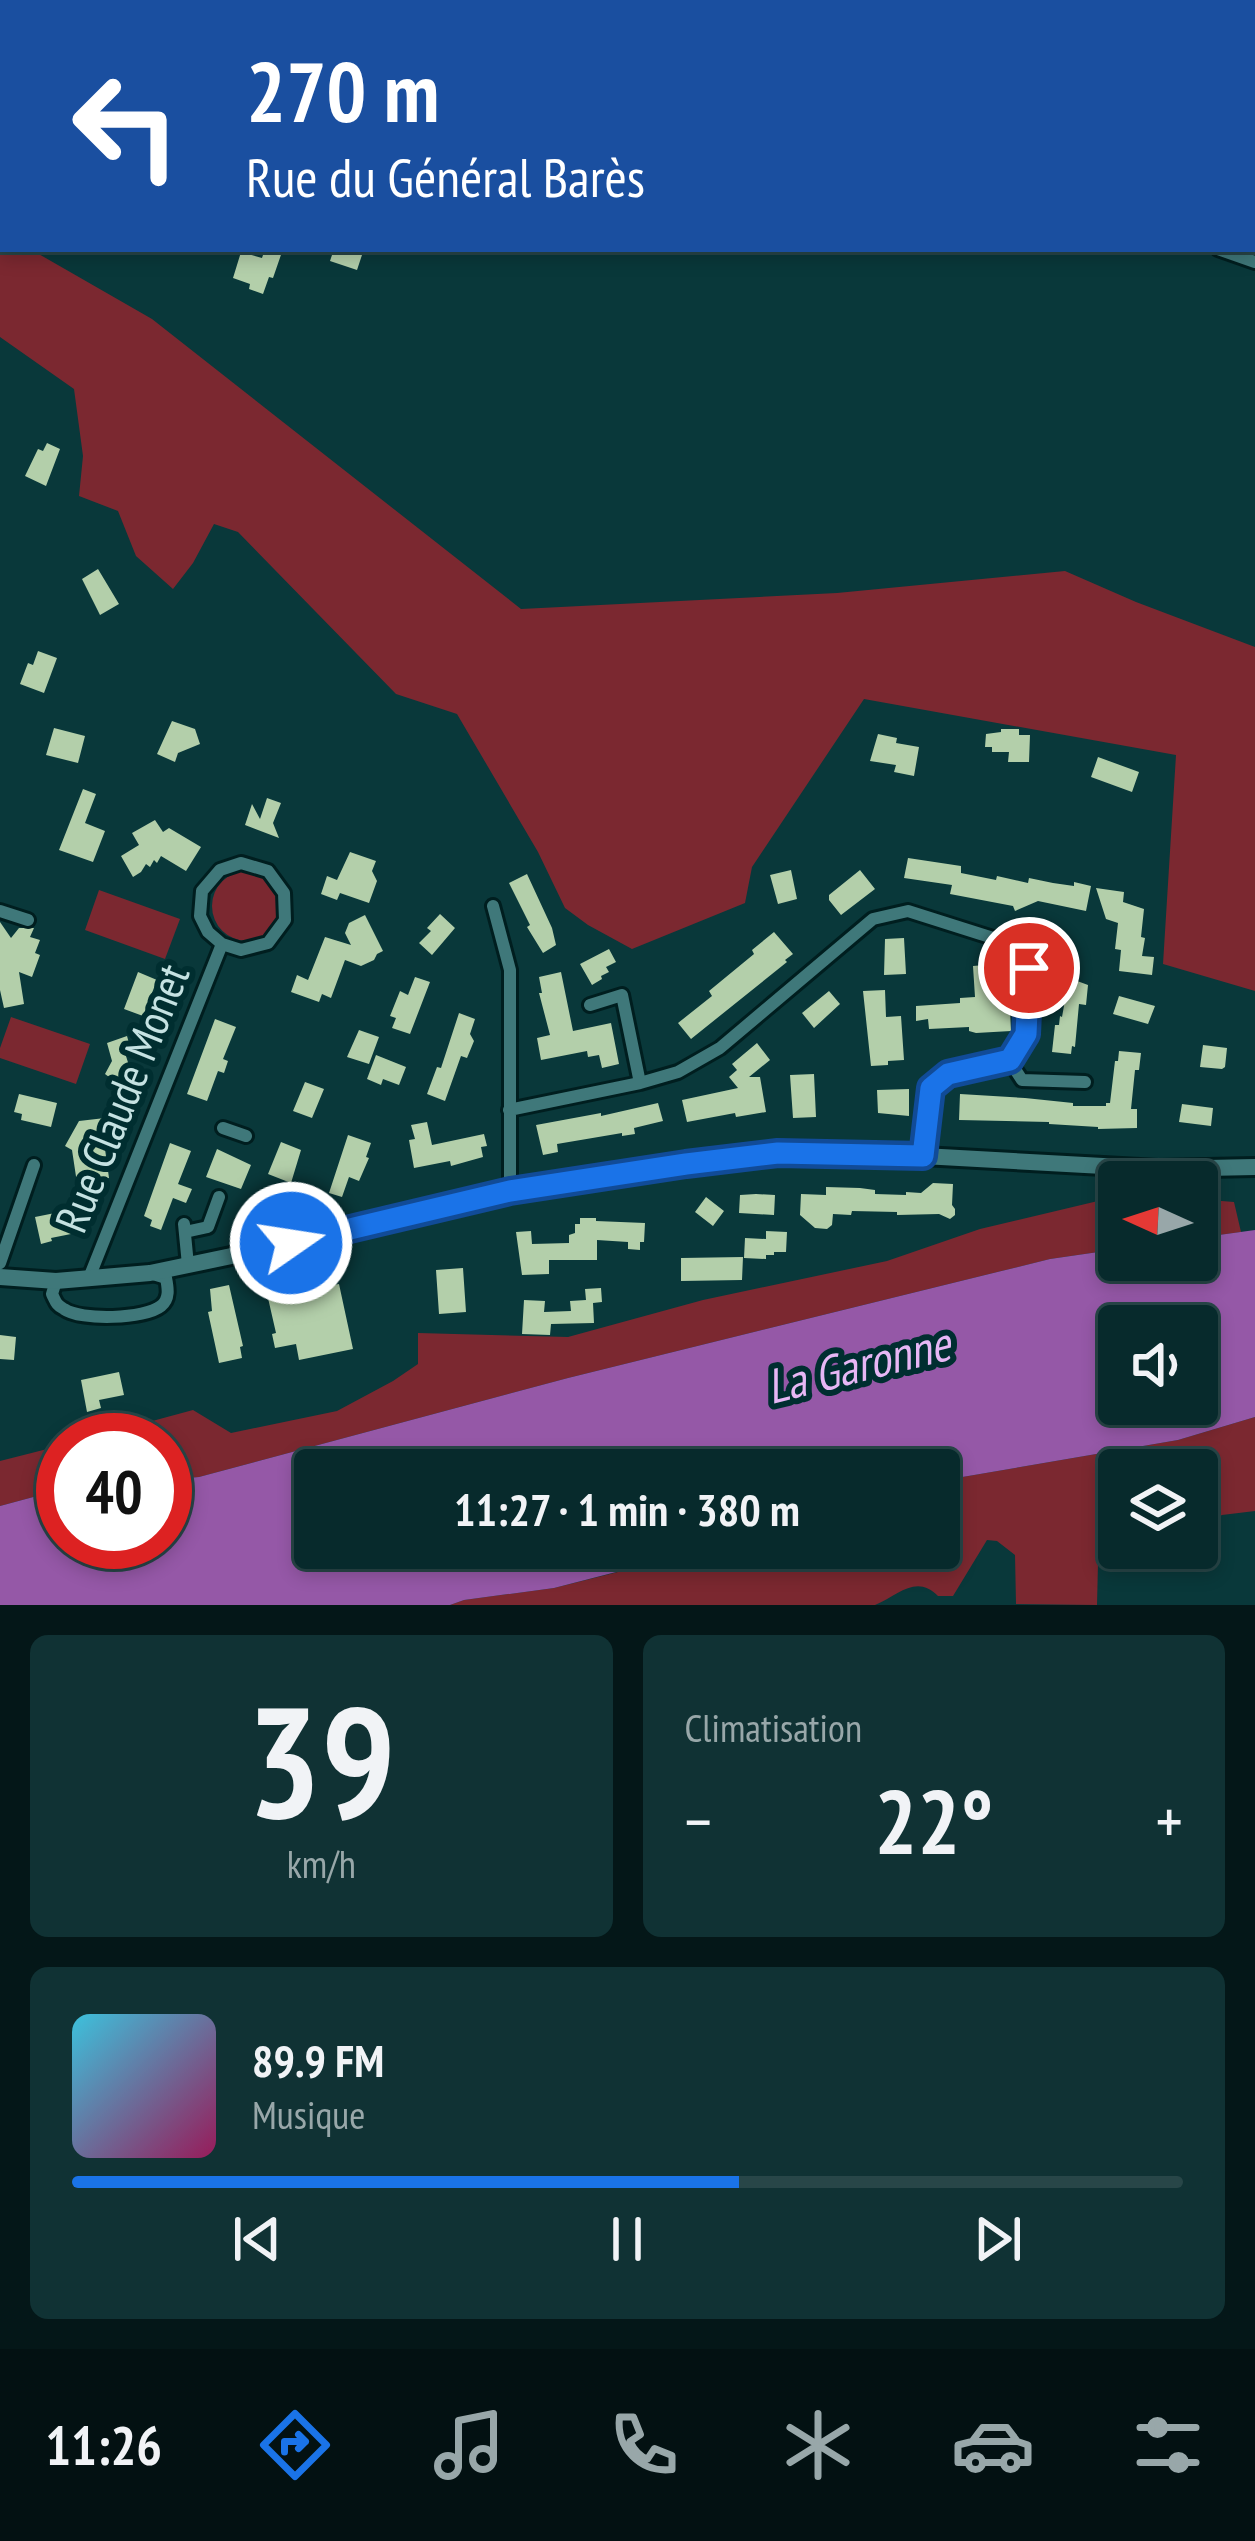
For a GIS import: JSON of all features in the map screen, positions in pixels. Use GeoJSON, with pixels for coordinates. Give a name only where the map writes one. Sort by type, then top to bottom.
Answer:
{"type":"FeatureCollection","features":[{"type":"Feature","properties":{"kind":"street"},"geometry":{"type":"LineString","coordinates":[[1227,252],[1255,262]]}},
{"type":"Feature","properties":{"kind":"street","name":"Rue Claude Monet"},"geometry":{"type":"LineString","coordinates":[[241,863],[268,871],[284,893],[285,920],[268,943],[241,950],[222,944],[200,916],[202,891],[220,870],[241,863]]}},
{"type":"Feature","properties":{"kind":"street"},"geometry":{"type":"LineString","coordinates":[[493,906],[510,970],[510,1191]]}},
{"type":"Feature","properties":{"kind":"street"},"geometry":{"type":"LineString","coordinates":[[0,910],[28,920]]}},
{"type":"Feature","properties":{"kind":"street"},"geometry":{"type":"LineString","coordinates":[[509,1110],[678,1072],[720,1048],[874,919],[908,911],[1012,944],[1029,968],[1026,1034],[1010,1060],[948,1074],[931,1088],[923,1156]]}},
{"type":"Feature","properties":{"kind":"street","name":"Rue Claude Monet"},"geometry":{"type":"LineString","coordinates":[[89,1278],[222,944]]}},
{"type":"Feature","properties":{"kind":"street"},"geometry":{"type":"LineString","coordinates":[[590,1005],[622,995],[640,1083]]}},
{"type":"Feature","properties":{"kind":"street"},"geometry":{"type":"LineString","coordinates":[[1010,1060],[1022,1080],[1084,1082]]}},
{"type":"Feature","properties":{"kind":"street"},"geometry":{"type":"LineString","coordinates":[[223,1128],[246,1136]]}},
{"type":"Feature","properties":{"kind":"street"},"geometry":{"type":"LineString","coordinates":[[0,1277],[56,1281],[150,1273],[510,1191],[778,1153],[1158,1169],[1255,1167]]}},
{"type":"Feature","properties":{"kind":"street"},"geometry":{"type":"LineString","coordinates":[[0,1263],[34,1165]]}},
{"type":"Feature","properties":{"kind":"street"},"geometry":{"type":"LineString","coordinates":[[188,1265],[184,1228],[208,1227],[219,1197]]}},
{"type":"Feature","properties":{"kind":"street"},"geometry":{"type":"LineString","coordinates":[[56,1281],[52,1294],[59,1307],[75,1315],[120,1316],[162,1306],[169,1293],[166,1278],[150,1273]]}},
{"type":"Feature","properties":{"kind":"shaded area"},"geometry":{"type":"Polygon","coordinates":[[[0,252],[35,252],[152,319],[521,609],[837,593],[1065,571],[1255,647],[1255,991],[1163,964],[1176,755],[864,699],[752,867],[745,903],[632,949],[565,908],[538,852],[457,714],[396,694],[238,532],[214,524],[173,589],[136,556],[118,511],[79,496],[83,456],[74,389],[0,337],[0,252]]]}},
{"type":"Feature","properties":{"kind":"shaded area"},"geometry":{"type":"Polygon","coordinates":[[[247,871],[272,881],[282,906],[272,931],[247,941],[222,931],[212,906],[222,881],[247,871]]]}},
{"type":"Feature","properties":{"kind":"shaded area"},"geometry":{"type":"Polygon","coordinates":[[[99,890],[180,919],[165,959],[85,930],[99,890]]]}},
{"type":"Feature","properties":{"kind":"shaded area"},"geometry":{"type":"Polygon","coordinates":[[[11,1017],[90,1044],[76,1084],[0,1058],[11,1017]]]}},
{"type":"Feature","properties":{"kind":"shaded area"},"geometry":{"type":"Polygon","coordinates":[[[1098,1201],[1098,1252],[1050,1259],[568,1378],[192,1478],[192,1413],[182,1413],[193,1410],[231,1433],[337,1411],[418,1364],[418,1333],[568,1337],[703,1300],[887,1261],[980,1229],[1098,1201]]]}},
{"type":"Feature","properties":{"kind":"shaded area"},"geometry":{"type":"Polygon","coordinates":[[[1218,1201],[1234,1202],[1241,1232],[1218,1235],[1218,1201]]]}},
{"type":"Feature","properties":{"kind":"shaded area"},"geometry":{"type":"Polygon","coordinates":[[[1255,1417],[1255,1511],[1218,1517],[1218,1449],[1126,1449],[1178,1440],[1255,1417]]]}},
{"type":"Feature","properties":{"kind":"shaded area"},"geometry":{"type":"Polygon","coordinates":[[[36,1452],[36,1496],[0,1506],[0,1461],[36,1452]]]}},
{"type":"Feature","properties":{"kind":"shaded area"},"geometry":{"type":"Polygon","coordinates":[[[1098,1454],[1097,1605],[1016,1604],[1015,1555],[997,1541],[987,1540],[953,1596],[915,1587],[875,1605],[450,1605],[554,1588],[630,1569],[960,1569],[960,1477],[1098,1454]]]}},
{"type":"Feature","properties":{"kind":"water","name":"La Garonne"},"geometry":{"type":"Polygon","coordinates":[[[1255,1230],[1255,1417],[1178,1440],[1098,1449],[1098,1454],[960,1477],[960,1449],[303,1449],[568,1378],[1050,1259],[1098,1252],[1098,1281],[1218,1281],[1218,1235],[1255,1230]]]}},
{"type":"Feature","properties":{"kind":"water"},"geometry":{"type":"Polygon","coordinates":[[[294,1452],[294,1569],[628,1569],[554,1588],[450,1605],[0,1605],[0,1506],[36,1496],[36,1569],[192,1569],[192,1478],[294,1452]]]}},
{"type":"Feature","properties":{"kind":"building"},"geometry":{"type":"Polygon","coordinates":[[[241,252],[262,258],[264,252],[282,252],[263,294],[233,278],[241,252]]]}},
{"type":"Feature","properties":{"kind":"building"},"geometry":{"type":"Polygon","coordinates":[[[333,252],[362,255],[357,270],[330,261],[333,252]]]}},
{"type":"Feature","properties":{"kind":"building"},"geometry":{"type":"Polygon","coordinates":[[[47,443],[60,449],[46,486],[25,476],[38,449],[43,451],[47,443]]]}},
{"type":"Feature","properties":{"kind":"building"},"geometry":{"type":"Polygon","coordinates":[[[98,569],[119,604],[100,615],[82,579],[98,569]]]}},
{"type":"Feature","properties":{"kind":"building"},"geometry":{"type":"Polygon","coordinates":[[[38,651],[57,658],[44,693],[20,684],[38,651]]]}},
{"type":"Feature","properties":{"kind":"building"},"geometry":{"type":"Polygon","coordinates":[[[172,721],[195,729],[200,744],[178,753],[175,762],[157,754],[172,721]]]}},
{"type":"Feature","properties":{"kind":"building"},"geometry":{"type":"Polygon","coordinates":[[[54,728],[85,736],[78,763],[46,755],[54,728]]]}},
{"type":"Feature","properties":{"kind":"building"},"geometry":{"type":"Polygon","coordinates":[[[1019,729],[1019,735],[1030,735],[1029,762],[1008,762],[1009,752],[985,747],[986,734],[1019,729]]]}},
{"type":"Feature","properties":{"kind":"building"},"geometry":{"type":"Polygon","coordinates":[[[878,734],[919,747],[914,776],[894,772],[896,765],[870,761],[878,734]]]}},
{"type":"Feature","properties":{"kind":"building"},"geometry":{"type":"Polygon","coordinates":[[[1098,757],[1139,772],[1132,792],[1091,777],[1098,757]]]}},
{"type":"Feature","properties":{"kind":"building"},"geometry":{"type":"Polygon","coordinates":[[[83,789],[96,794],[85,823],[105,831],[93,862],[59,850],[83,789]]]}},
{"type":"Feature","properties":{"kind":"building"},"geometry":{"type":"Polygon","coordinates":[[[267,798],[281,803],[273,823],[279,838],[245,825],[252,804],[260,819],[267,798]]]}},
{"type":"Feature","properties":{"kind":"building"},"geometry":{"type":"Polygon","coordinates":[[[155,820],[163,832],[169,828],[201,847],[186,871],[161,856],[133,877],[121,856],[139,845],[132,833],[155,820]]]}},
{"type":"Feature","properties":{"kind":"building"},"geometry":{"type":"Polygon","coordinates":[[[350,852],[376,861],[372,871],[377,881],[369,903],[340,893],[337,900],[321,894],[327,876],[337,880],[350,852]]]}},
{"type":"Feature","properties":{"kind":"building"},"geometry":{"type":"Polygon","coordinates":[[[908,858],[961,866],[961,873],[996,880],[997,876],[1028,883],[1029,878],[1091,886],[1086,911],[1038,901],[1015,911],[1013,906],[950,894],[952,885],[904,878],[908,858]]]}},
{"type":"Feature","properties":{"kind":"building"},"geometry":{"type":"Polygon","coordinates":[[[791,870],[797,899],[778,904],[770,875],[791,870]]]}},
{"type":"Feature","properties":{"kind":"building"},"geometry":{"type":"Polygon","coordinates":[[[860,870],[875,889],[841,915],[829,895],[860,870]]]}},
{"type":"Feature","properties":{"kind":"building"},"geometry":{"type":"Polygon","coordinates":[[[527,874],[556,945],[543,953],[509,883],[527,874]]]}},
{"type":"Feature","properties":{"kind":"building"},"geometry":{"type":"Polygon","coordinates":[[[1096,888],[1124,892],[1123,902],[1144,909],[1142,956],[1154,957],[1152,975],[1119,971],[1118,923],[1106,919],[1096,888]]]}},
{"type":"Feature","properties":{"kind":"building"},"geometry":{"type":"Polygon","coordinates":[[[440,914],[455,928],[432,955],[419,943],[440,914]]]}},
{"type":"Feature","properties":{"kind":"building"},"geometry":{"type":"Polygon","coordinates":[[[365,915],[383,951],[361,966],[345,960],[331,998],[322,994],[319,1002],[291,992],[297,975],[308,980],[325,937],[351,945],[345,933],[349,923],[365,915]]]}},
{"type":"Feature","properties":{"kind":"building"},"geometry":{"type":"Polygon","coordinates":[[[0,922],[11,938],[19,928],[34,928],[30,937],[40,940],[32,977],[19,972],[24,1004],[4,1008],[0,990],[0,922]]]}},
{"type":"Feature","properties":{"kind":"building"},"geometry":{"type":"Polygon","coordinates":[[[774,932],[793,954],[787,962],[691,1039],[678,1023],[712,996],[709,991],[774,932]]]}},
{"type":"Feature","properties":{"kind":"building"},"geometry":{"type":"Polygon","coordinates":[[[904,938],[906,974],[884,975],[885,939],[904,938]]]}},
{"type":"Feature","properties":{"kind":"building"},"geometry":{"type":"Polygon","coordinates":[[[609,949],[616,962],[592,985],[580,964],[609,949]]]}},
{"type":"Feature","properties":{"kind":"building"},"geometry":{"type":"Polygon","coordinates":[[[996,964],[996,970],[1014,969],[1015,989],[1009,989],[1011,1031],[929,1029],[928,1019],[916,1021],[916,1006],[960,1003],[960,998],[975,997],[973,966],[996,964]]]}},
{"type":"Feature","properties":{"kind":"building"},"geometry":{"type":"Polygon","coordinates":[[[138,972],[157,980],[143,1016],[124,1009],[138,972]]]}},
{"type":"Feature","properties":{"kind":"building"},"geometry":{"type":"Polygon","coordinates":[[[561,972],[573,1031],[611,1023],[619,1064],[602,1068],[599,1055],[588,1057],[587,1051],[541,1060],[537,1038],[550,1035],[539,977],[561,972]]]}},
{"type":"Feature","properties":{"kind":"building"},"geometry":{"type":"Polygon","coordinates":[[[415,977],[430,982],[410,1034],[392,1028],[396,1018],[390,1016],[400,991],[408,995],[415,977]]]}},
{"type":"Feature","properties":{"kind":"building"},"geometry":{"type":"Polygon","coordinates":[[[1069,978],[1088,985],[1086,1005],[1079,1004],[1071,1054],[1052,1052],[1069,978]]]}},
{"type":"Feature","properties":{"kind":"building"},"geometry":{"type":"Polygon","coordinates":[[[885,990],[886,1017],[901,1016],[904,1060],[871,1066],[863,991],[885,990]]]}},
{"type":"Feature","properties":{"kind":"building"},"geometry":{"type":"Polygon","coordinates":[[[829,991],[840,1004],[814,1028],[802,1013],[829,991]]]}},
{"type":"Feature","properties":{"kind":"building"},"geometry":{"type":"Polygon","coordinates":[[[1119,996],[1155,1006],[1148,1024],[1113,1014],[1119,996]]]}},
{"type":"Feature","properties":{"kind":"building"},"geometry":{"type":"Polygon","coordinates":[[[459,1013],[475,1019],[470,1034],[474,1041],[467,1058],[461,1056],[445,1101],[427,1094],[459,1013]]]}},
{"type":"Feature","properties":{"kind":"building"},"geometry":{"type":"Polygon","coordinates":[[[215,1019],[236,1027],[223,1059],[228,1061],[224,1073],[218,1071],[207,1101],[187,1094],[215,1019]]]}},
{"type":"Feature","properties":{"kind":"building"},"geometry":{"type":"Polygon","coordinates":[[[359,1030],[379,1037],[369,1064],[347,1057],[359,1030]]]}},
{"type":"Feature","properties":{"kind":"building"},"geometry":{"type":"Polygon","coordinates":[[[127,1036],[132,1054],[126,1056],[140,1101],[119,1108],[105,1074],[112,1061],[107,1043],[127,1036]]]}},
{"type":"Feature","properties":{"kind":"building"},"geometry":{"type":"Polygon","coordinates":[[[757,1043],[770,1060],[749,1077],[760,1077],[766,1112],[687,1122],[682,1100],[738,1088],[729,1077],[737,1070],[732,1064],[757,1043]]]}},
{"type":"Feature","properties":{"kind":"building"},"geometry":{"type":"Polygon","coordinates":[[[1203,1045],[1227,1048],[1225,1067],[1200,1067],[1203,1045]]]}},
{"type":"Feature","properties":{"kind":"building"},"geometry":{"type":"Polygon","coordinates":[[[1119,1051],[1141,1053],[1131,1109],[1137,1109],[1137,1128],[959,1120],[960,1094],[1106,1106],[1119,1051]]]}},
{"type":"Feature","properties":{"kind":"building"},"geometry":{"type":"Polygon","coordinates":[[[376,1055],[406,1067],[399,1085],[367,1079],[376,1055]]]}},
{"type":"Feature","properties":{"kind":"building"},"geometry":{"type":"Polygon","coordinates":[[[814,1074],[816,1117],[793,1118],[790,1075],[814,1074]]]}},
{"type":"Feature","properties":{"kind":"building"},"geometry":{"type":"Polygon","coordinates":[[[305,1082],[324,1089],[312,1118],[293,1111],[305,1082]]]}},
{"type":"Feature","properties":{"kind":"building"},"geometry":{"type":"Polygon","coordinates":[[[909,1089],[909,1116],[878,1113],[877,1090],[909,1089]]]}},
{"type":"Feature","properties":{"kind":"building"},"geometry":{"type":"Polygon","coordinates":[[[19,1094],[57,1103],[51,1127],[21,1120],[22,1114],[14,1112],[19,1094]]]}},
{"type":"Feature","properties":{"kind":"building"},"geometry":{"type":"Polygon","coordinates":[[[658,1103],[663,1121],[634,1128],[635,1134],[557,1144],[558,1152],[543,1155],[536,1125],[658,1103]]]}},
{"type":"Feature","properties":{"kind":"building"},"geometry":{"type":"Polygon","coordinates":[[[1182,1104],[1213,1108],[1211,1126],[1179,1122],[1182,1104]]]}},
{"type":"Feature","properties":{"kind":"building"},"geometry":{"type":"Polygon","coordinates":[[[105,1118],[109,1178],[77,1183],[72,1150],[65,1146],[79,1121],[105,1118]]]}},
{"type":"Feature","properties":{"kind":"building"},"geometry":{"type":"Polygon","coordinates":[[[427,1122],[432,1145],[484,1134],[483,1157],[451,1166],[450,1161],[414,1168],[411,1125],[427,1122]]]}},
{"type":"Feature","properties":{"kind":"building"},"geometry":{"type":"Polygon","coordinates":[[[348,1135],[371,1143],[359,1181],[349,1177],[342,1197],[329,1193],[348,1135]]]}},
{"type":"Feature","properties":{"kind":"building"},"geometry":{"type":"Polygon","coordinates":[[[281,1142],[301,1150],[291,1183],[268,1174],[281,1142]]]}},
{"type":"Feature","properties":{"kind":"building"},"geometry":{"type":"Polygon","coordinates":[[[170,1143],[191,1151],[178,1184],[192,1189],[186,1203],[173,1198],[161,1230],[150,1226],[152,1220],[144,1216],[170,1143]]]}},
{"type":"Feature","properties":{"kind":"building"},"geometry":{"type":"Polygon","coordinates":[[[217,1149],[251,1165],[241,1189],[206,1177],[217,1149]]]}},
{"type":"Feature","properties":{"kind":"building"},"geometry":{"type":"Polygon","coordinates":[[[933,1183],[953,1184],[955,1215],[950,1219],[939,1214],[852,1211],[851,1215],[833,1214],[827,1229],[815,1228],[800,1215],[801,1194],[826,1195],[826,1187],[906,1195],[921,1193],[933,1183]]]}},
{"type":"Feature","properties":{"kind":"building"},"geometry":{"type":"Polygon","coordinates":[[[740,1195],[775,1195],[774,1215],[739,1213],[740,1195]]]}},
{"type":"Feature","properties":{"kind":"building"},"geometry":{"type":"Polygon","coordinates":[[[706,1197],[724,1211],[713,1226],[695,1212],[706,1197]]]}},
{"type":"Feature","properties":{"kind":"building"},"geometry":{"type":"Polygon","coordinates":[[[75,1209],[79,1227],[41,1244],[35,1217],[75,1209]]]}},
{"type":"Feature","properties":{"kind":"building"},"geometry":{"type":"Polygon","coordinates":[[[580,1218],[645,1223],[644,1242],[640,1250],[628,1249],[628,1242],[597,1240],[597,1260],[549,1260],[549,1274],[522,1275],[516,1232],[531,1231],[532,1244],[569,1243],[580,1218]]]}},
{"type":"Feature","properties":{"kind":"building"},"geometry":{"type":"Polygon","coordinates":[[[766,1231],[787,1232],[786,1252],[774,1252],[766,1259],[744,1258],[745,1238],[766,1239],[766,1231]]]}},
{"type":"Feature","properties":{"kind":"building"},"geometry":{"type":"Polygon","coordinates":[[[743,1257],[742,1280],[681,1281],[681,1258],[743,1257]]]}},
{"type":"Feature","properties":{"kind":"building"},"geometry":{"type":"Polygon","coordinates":[[[324,1266],[328,1286],[339,1284],[353,1349],[299,1360],[296,1344],[275,1348],[268,1298],[280,1296],[277,1283],[285,1281],[283,1274],[324,1266]]]}},
{"type":"Feature","properties":{"kind":"building"},"geometry":{"type":"Polygon","coordinates":[[[463,1268],[466,1312],[439,1314],[436,1270],[463,1268]]]}},
{"type":"Feature","properties":{"kind":"building"},"geometry":{"type":"Polygon","coordinates":[[[229,1285],[242,1358],[219,1363],[208,1312],[212,1311],[210,1289],[229,1285]]]}},
{"type":"Feature","properties":{"kind":"building"},"geometry":{"type":"Polygon","coordinates":[[[601,1288],[602,1302],[593,1303],[594,1323],[551,1324],[550,1335],[522,1334],[524,1300],[545,1301],[544,1312],[571,1311],[570,1301],[586,1300],[585,1289],[601,1288]]]}},
{"type":"Feature","properties":{"kind":"building"},"geometry":{"type":"Polygon","coordinates":[[[0,1335],[16,1337],[14,1360],[0,1359],[0,1335]]]}},
{"type":"Feature","properties":{"kind":"building"},"geometry":{"type":"Polygon","coordinates":[[[119,1372],[124,1395],[99,1400],[101,1408],[87,1412],[81,1380],[119,1372]]]}},
{"type":"Feature","properties":{"kind":"route"},"geometry":{"type":"LineString","coordinates":[[291,1243],[510,1191],[686,1164],[778,1153],[923,1156],[931,1088],[948,1074],[1010,1060],[1026,1034],[1029,968]]}}]}
